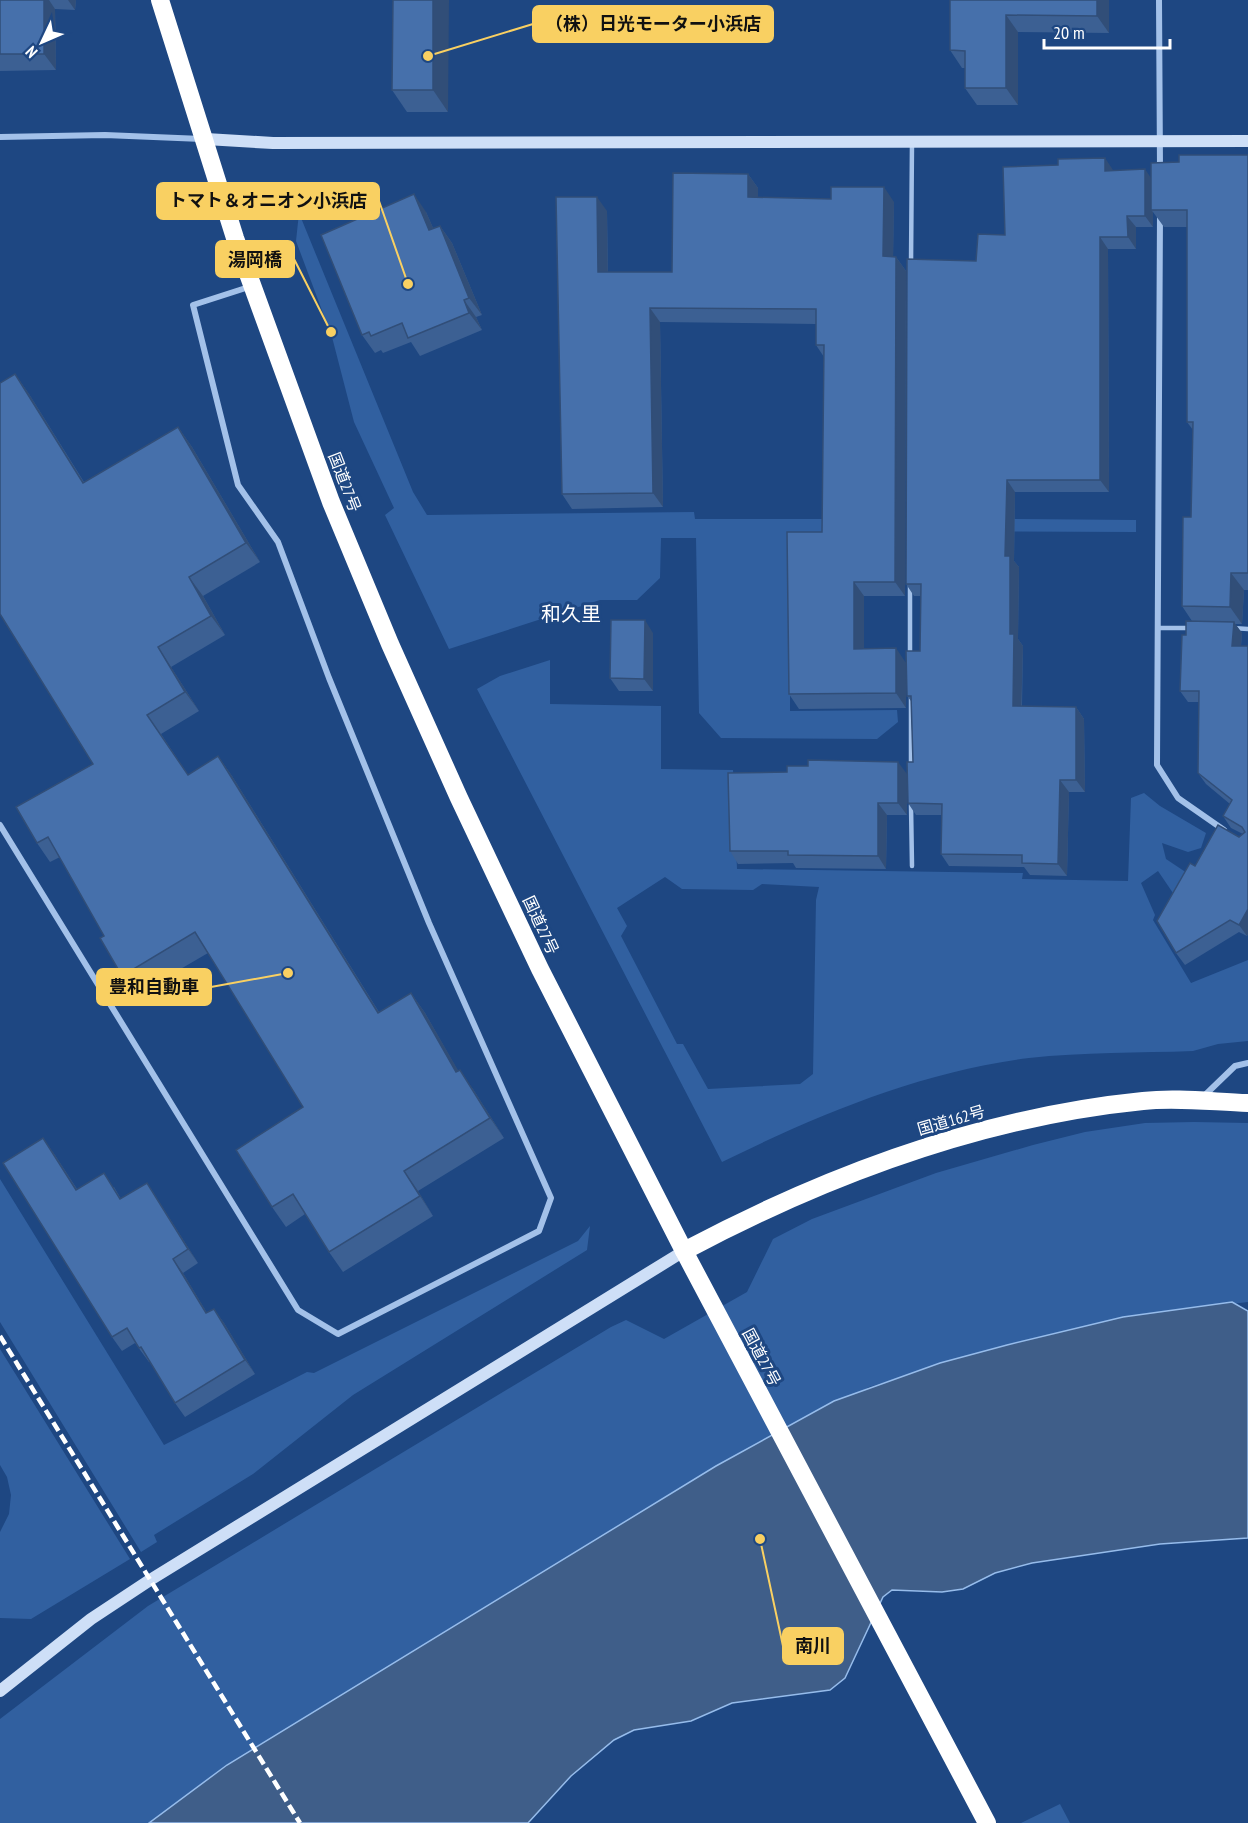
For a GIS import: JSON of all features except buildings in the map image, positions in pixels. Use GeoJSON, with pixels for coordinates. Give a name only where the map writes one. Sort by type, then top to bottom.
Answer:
{"type":"FeatureCollection","features":[{"type":"Feature","properties":{"kind":"highway","name":"国道27号"},"geometry":{"type":"LineString","coordinates":[[160,0],[252,286],[331,502],[403,675],[540,969],[684,1251],[987,1823]]}},
{"type":"Feature","properties":{"kind":"highway","name":"国道162号"},"geometry":{"type":"LineString","coordinates":[[684,1251],[742,1220],[802,1194],[939,1144],[1029,1119],[1145,1101],[1248,1103]]}},
{"type":"Feature","properties":{"kind":"street"},"geometry":{"type":"LineString","coordinates":[[1159,0],[1160,177]]}},
{"type":"Feature","properties":{"kind":"street"},"geometry":{"type":"LineString","coordinates":[[0,137],[105,135],[273,143],[1248,141]]}},
{"type":"Feature","properties":{"kind":"street"},"geometry":{"type":"LineString","coordinates":[[1160,200],[1157,765],[1178,798],[1231,833]]}},
{"type":"Feature","properties":{"kind":"street"},"geometry":{"type":"LineString","coordinates":[[0,825],[298,1310],[338,1334],[539,1231],[551,1198],[429,923],[329,678],[278,542],[238,485],[193,305],[252,286]]}},
{"type":"Feature","properties":{"kind":"street"},"geometry":{"type":"LineString","coordinates":[[1199,1101],[1235,1066],[1248,1063]]}},
{"type":"Feature","properties":{"kind":"street"},"geometry":{"type":"LineString","coordinates":[[2,1687],[91,1619],[150,1580],[684,1251]]}},
{"type":"Feature","properties":{"kind":"lane"},"geometry":{"type":"LineString","coordinates":[[911,272],[912,142]]}},
{"type":"Feature","properties":{"kind":"lane"},"geometry":{"type":"LineString","coordinates":[[910,580],[910,663]]}},
{"type":"Feature","properties":{"kind":"lane"},"geometry":{"type":"LineString","coordinates":[[1158,628],[1203,628]]}},
{"type":"Feature","properties":{"kind":"lane"},"geometry":{"type":"LineString","coordinates":[[1225,628],[1248,628]]}},
{"type":"Feature","properties":{"kind":"lane"},"geometry":{"type":"LineString","coordinates":[[910,687],[911,771]]}},
{"type":"Feature","properties":{"kind":"lane"},"geometry":{"type":"LineString","coordinates":[[911,795],[912,866]]}},
{"type":"Feature","properties":{"kind":"shaded area"},"geometry":{"type":"Polygon","coordinates":[[[299,213],[413,492],[427,515],[694,512],[695,519],[894,519],[894,536],[790,536],[790,711],[897,710],[898,722],[877,739],[721,738],[699,713],[696,538],[661,538],[660,578],[637,600],[600,600],[449,649],[385,515],[394,508],[354,422],[332,337],[296,241],[299,213]]]}},
{"type":"Feature","properties":{"kind":"shaded area"},"geometry":{"type":"Polygon","coordinates":[[[921,518],[1136,520],[1136,532],[920,531],[921,518]]]}},
{"type":"Feature","properties":{"kind":"shaded area"},"geometry":{"type":"Polygon","coordinates":[[[550,660],[550,704],[661,706],[661,769],[733,770],[737,869],[1023,873],[1022,879],[1128,881],[1131,798],[1144,793],[1160,806],[1206,833],[1201,848],[1188,852],[1162,843],[1166,859],[1193,877],[1175,896],[1158,871],[1141,883],[1155,915],[1153,920],[1191,983],[1248,960],[1248,1041],[1218,1044],[1193,1051],[1029,1058],[949,1073],[871,1097],[796,1127],[722,1162],[477,689],[500,676],[550,660]],[[665,877],[617,908],[627,926],[621,936],[677,1044],[683,1044],[708,1089],[800,1084],[813,1074],[816,900],[819,887],[762,884],[753,890],[682,889],[665,877]]]}},
{"type":"Feature","properties":{"kind":"shaded area"},"geometry":{"type":"Polygon","coordinates":[[[1145,1123],[1248,1123],[1248,1302],[1124,1317],[1007,1345],[869,1387],[227,1765],[149,1823],[0,1823],[0,1719],[148,1606],[611,1327],[626,1320],[664,1339],[747,1292],[773,1239],[812,1219],[936,1173],[1085,1132],[1145,1123]]]}},
{"type":"Feature","properties":{"kind":"shaded area"},"geometry":{"type":"Polygon","coordinates":[[[0,1179],[164,1445],[307,1372],[314,1373],[578,1241],[590,1226],[587,1250],[353,1395],[253,1474],[154,1535],[157,1542],[141,1552],[0,1322],[0,1179]]]}},
{"type":"Feature","properties":{"kind":"shaded area"},"geometry":{"type":"Polygon","coordinates":[[[1232,1302],[1248,1311],[1248,1538],[1160,1544],[1032,1563],[995,1573],[963,1589],[942,1592],[892,1590],[883,1597],[845,1678],[830,1690],[732,1703],[691,1721],[634,1730],[614,1740],[571,1776],[528,1823],[149,1823],[227,1765],[716,1466],[834,1401],[940,1363],[1007,1345],[1123,1317],[1232,1302]]]}},
{"type":"Feature","properties":{"kind":"shaded area"},"geometry":{"type":"Polygon","coordinates":[[[0,1349],[130,1559],[31,1619],[0,1618],[0,1532],[9,1514],[11,1495],[7,1477],[0,1465],[0,1349]]]}},
{"type":"Feature","properties":{"kind":"shaded area"},"geometry":{"type":"Polygon","coordinates":[[[1060,1804],[1070,1823],[1021,1823],[1060,1804]]]}},
{"type":"Feature","properties":{"kind":"railway"},"geometry":{"type":"LineString","coordinates":[[0,1336],[300,1823]]}},
{"type":"Feature","properties":{"kind":"place","name":"（株）日光モーター小浜店"},"geometry":{"type":"Point","coordinates":[428,56]}},
{"type":"Feature","properties":{"kind":"place","name":"トマト＆オニオン小浜店"},"geometry":{"type":"Point","coordinates":[408,284]}},
{"type":"Feature","properties":{"kind":"place","name":"湯岡橋"},"geometry":{"type":"Point","coordinates":[331,332]}},
{"type":"Feature","properties":{"kind":"place","name":"豊和自動車"},"geometry":{"type":"Point","coordinates":[288,973]}},
{"type":"Feature","properties":{"kind":"place","name":"南川"},"geometry":{"type":"Point","coordinates":[760,1539]}},
{"type":"Feature","properties":{"kind":"district","name":"和久里"},"geometry":{"type":"Point","coordinates":[571,614]}}]}
